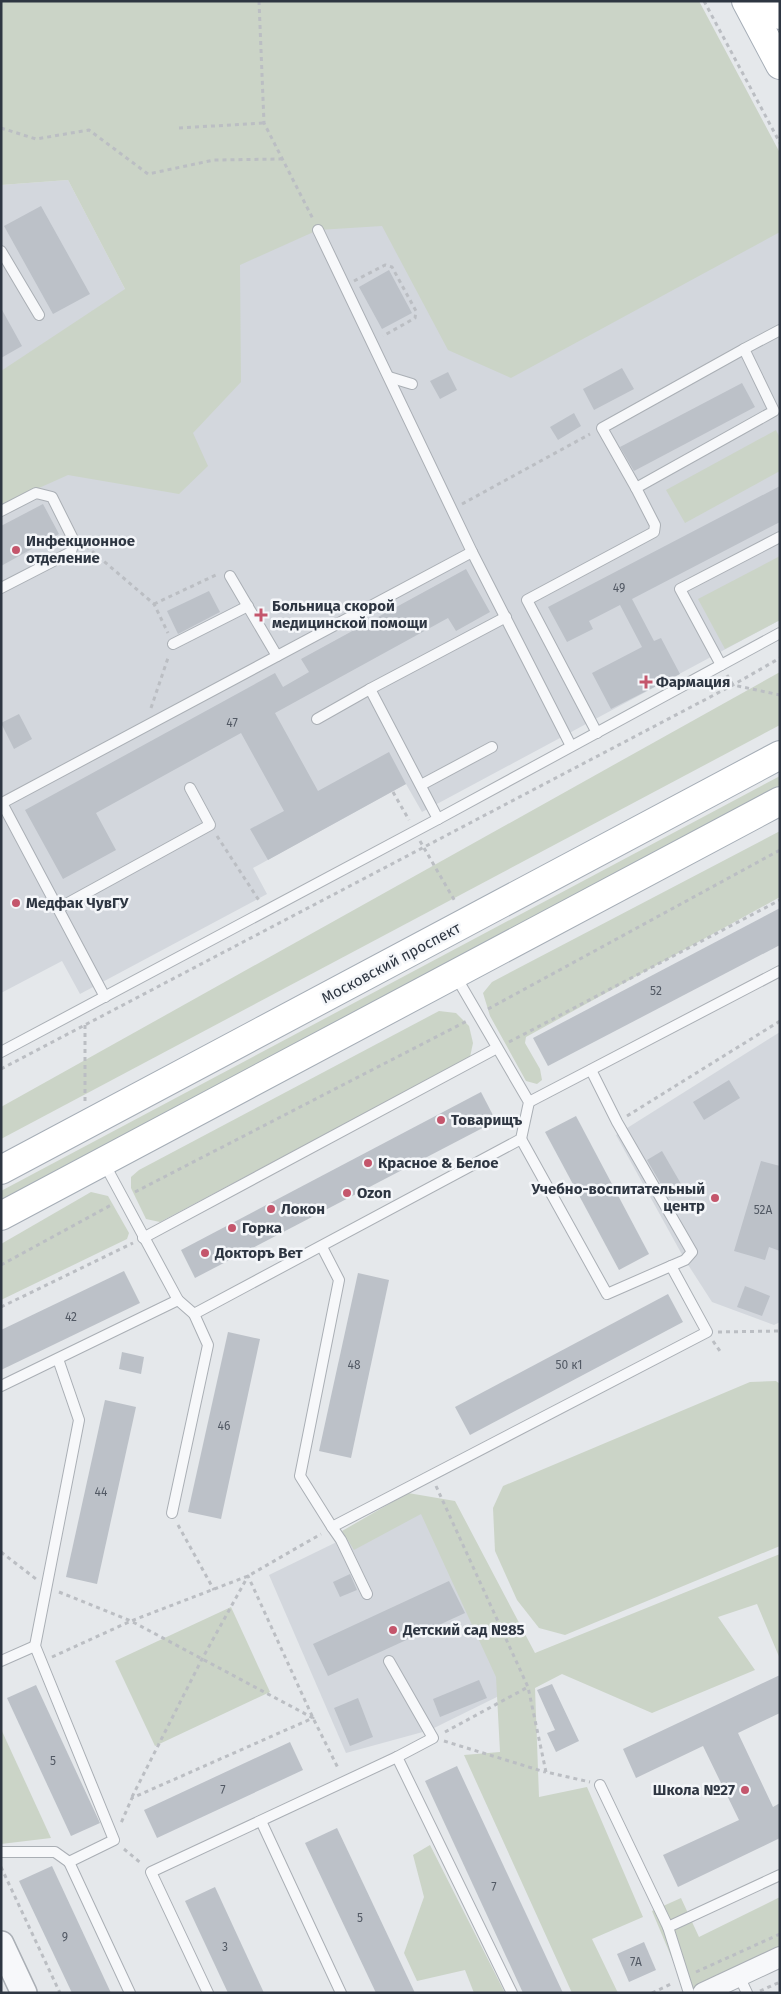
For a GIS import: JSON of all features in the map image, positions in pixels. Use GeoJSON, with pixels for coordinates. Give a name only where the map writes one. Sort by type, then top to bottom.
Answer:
{"type":"FeatureCollection","features":[{"type":"Feature","properties":{"kind":"main road"},"geometry":{"type":"LineString","coordinates":[[746,1],[780,65]]}},
{"type":"Feature","properties":{"kind":"main road"},"geometry":{"type":"LineString","coordinates":[[773,1],[780,15]]}},
{"type":"Feature","properties":{"kind":"main road","name":"Московский проспект"},"geometry":{"type":"LineString","coordinates":[[1,1170],[780,755]]}},
{"type":"Feature","properties":{"kind":"main road"},"geometry":{"type":"LineString","coordinates":[[1,1216],[780,802]]}},
{"type":"Feature","properties":{"kind":"street"},"geometry":{"type":"LineString","coordinates":[[1,1944],[24,1993]]}},
{"type":"Feature","properties":{"kind":"street"},"geometry":{"type":"LineString","coordinates":[[703,1993],[743,1984],[780,1957]]}},
{"type":"Feature","properties":{"kind":"lane"},"geometry":{"type":"LineString","coordinates":[[318,230],[472,552],[572,746]]}},
{"type":"Feature","properties":{"kind":"lane"},"geometry":{"type":"LineString","coordinates":[[1,251],[39,315]]}},
{"type":"Feature","properties":{"kind":"lane"},"geometry":{"type":"LineString","coordinates":[[597,733],[527,600],[654,532],[655,525],[602,428],[780,330]]}},
{"type":"Feature","properties":{"kind":"lane"},"geometry":{"type":"LineString","coordinates":[[636,488],[774,411],[744,349]]}},
{"type":"Feature","properties":{"kind":"lane"},"geometry":{"type":"LineString","coordinates":[[389,377],[412,384]]}},
{"type":"Feature","properties":{"kind":"lane"},"geometry":{"type":"LineString","coordinates":[[1,510],[36,493],[52,496],[74,541],[72,552],[1,588]]}},
{"type":"Feature","properties":{"kind":"lane"},"geometry":{"type":"LineString","coordinates":[[721,666],[680,589],[780,537]]}},
{"type":"Feature","properties":{"kind":"lane"},"geometry":{"type":"LineString","coordinates":[[104,998],[59,908],[2,802],[472,552]]}},
{"type":"Feature","properties":{"kind":"lane"},"geometry":{"type":"LineString","coordinates":[[230,576],[277,656]]}},
{"type":"Feature","properties":{"kind":"lane"},"geometry":{"type":"LineString","coordinates":[[173,644],[248,606]]}},
{"type":"Feature","properties":{"kind":"lane"},"geometry":{"type":"LineString","coordinates":[[317,719],[506,617]]}},
{"type":"Feature","properties":{"kind":"lane"},"geometry":{"type":"LineString","coordinates":[[1,1052],[414,831],[438,820],[780,633]]}},
{"type":"Feature","properties":{"kind":"lane"},"geometry":{"type":"LineString","coordinates":[[370,689],[438,820]]}},
{"type":"Feature","properties":{"kind":"lane"},"geometry":{"type":"LineString","coordinates":[[421,786],[492,747]]}},
{"type":"Feature","properties":{"kind":"lane"},"geometry":{"type":"LineString","coordinates":[[59,908],[210,825],[190,788]]}},
{"type":"Feature","properties":{"kind":"lane"},"geometry":{"type":"LineString","coordinates":[[529,1102],[780,972]]}},
{"type":"Feature","properties":{"kind":"lane"},"geometry":{"type":"LineString","coordinates":[[455,974],[529,1102],[521,1139],[607,1294],[685,1260],[692,1252],[617,1122],[591,1070]]}},
{"type":"Feature","properties":{"kind":"lane"},"geometry":{"type":"LineString","coordinates":[[143,1238],[497,1048]]}},
{"type":"Feature","properties":{"kind":"lane"},"geometry":{"type":"LineString","coordinates":[[194,1314],[521,1139]]}},
{"type":"Feature","properties":{"kind":"lane"},"geometry":{"type":"LineString","coordinates":[[103,1161],[178,1300],[194,1314],[208,1345],[172,1513]]}},
{"type":"Feature","properties":{"kind":"lane"},"geometry":{"type":"LineString","coordinates":[[322,1247],[339,1280],[300,1476],[332,1528],[342,1540],[367,1594]]}},
{"type":"Feature","properties":{"kind":"lane"},"geometry":{"type":"LineString","coordinates":[[332,1528],[707,1332],[672,1266]]}},
{"type":"Feature","properties":{"kind":"lane"},"geometry":{"type":"LineString","coordinates":[[1,1386],[178,1300]]}},
{"type":"Feature","properties":{"kind":"lane"},"geometry":{"type":"LineString","coordinates":[[58,1359],[79,1420],[35,1646],[114,1840],[69,1862]]}},
{"type":"Feature","properties":{"kind":"lane"},"geometry":{"type":"LineString","coordinates":[[1,1661],[35,1646]]}},
{"type":"Feature","properties":{"kind":"lane"},"geometry":{"type":"LineString","coordinates":[[208,1993],[151,1872],[345,1782],[433,1738],[388,1661]]}},
{"type":"Feature","properties":{"kind":"lane"},"geometry":{"type":"LineString","coordinates":[[397,1757],[512,1993]]}},
{"type":"Feature","properties":{"kind":"lane"},"geometry":{"type":"LineString","coordinates":[[600,1785],[668,1927],[689,1993]]}},
{"type":"Feature","properties":{"kind":"lane"},"geometry":{"type":"LineString","coordinates":[[261,1821],[341,1993]]}},
{"type":"Feature","properties":{"kind":"lane"},"geometry":{"type":"LineString","coordinates":[[1,1852],[55,1852],[69,1862],[130,1993]]}},
{"type":"Feature","properties":{"kind":"lane"},"geometry":{"type":"LineString","coordinates":[[668,1927],[780,1875]]}},
{"type":"Feature","properties":{"kind":"path"},"geometry":{"type":"LineString","coordinates":[[259,1],[264,122],[318,230]]}},
{"type":"Feature","properties":{"kind":"path"},"geometry":{"type":"LineString","coordinates":[[704,1],[780,143]]}},
{"type":"Feature","properties":{"kind":"path"},"geometry":{"type":"LineString","coordinates":[[179,128],[264,122]]}},
{"type":"Feature","properties":{"kind":"path"},"geometry":{"type":"LineString","coordinates":[[1,128],[36,139],[89,130],[148,174],[214,160],[283,159]]}},
{"type":"Feature","properties":{"kind":"path"},"geometry":{"type":"LineString","coordinates":[[345,286],[385,265],[392,267],[416,311],[415,318],[372,342]]}},
{"type":"Feature","properties":{"kind":"path"},"geometry":{"type":"LineString","coordinates":[[452,509],[602,428]]}},
{"type":"Feature","properties":{"kind":"path"},"geometry":{"type":"LineString","coordinates":[[74,541],[90,548],[154,604],[173,644],[144,727]]}},
{"type":"Feature","properties":{"kind":"path"},"geometry":{"type":"LineString","coordinates":[[154,604],[221,572],[230,576]]}},
{"type":"Feature","properties":{"kind":"path"},"geometry":{"type":"LineString","coordinates":[[1,1069],[733,685],[780,658]]}},
{"type":"Feature","properties":{"kind":"path"},"geometry":{"type":"LineString","coordinates":[[721,666],[733,685],[780,694]]}},
{"type":"Feature","properties":{"kind":"path"},"geometry":{"type":"LineString","coordinates":[[393,792],[423,848],[457,903]]}},
{"type":"Feature","properties":{"kind":"path"},"geometry":{"type":"LineString","coordinates":[[210,825],[265,911]]}},
{"type":"Feature","properties":{"kind":"path"},"geometry":{"type":"LineString","coordinates":[[486,1010],[780,850]]}},
{"type":"Feature","properties":{"kind":"path"},"geometry":{"type":"LineString","coordinates":[[497,1048],[780,900]]}},
{"type":"Feature","properties":{"kind":"path"},"geometry":{"type":"LineString","coordinates":[[78,1011],[86,1025],[84,1101]]}},
{"type":"Feature","properties":{"kind":"path"},"geometry":{"type":"LineString","coordinates":[[133,1194],[466,1021]]}},
{"type":"Feature","properties":{"kind":"path"},"geometry":{"type":"LineString","coordinates":[[617,1122],[780,1022]]}},
{"type":"Feature","properties":{"kind":"path"},"geometry":{"type":"LineString","coordinates":[[1,1265],[114,1204]]}},
{"type":"Feature","properties":{"kind":"path"},"geometry":{"type":"LineString","coordinates":[[1,1308],[143,1238]]}},
{"type":"Feature","properties":{"kind":"path"},"geometry":{"type":"LineString","coordinates":[[707,1332],[779,1333]]}},
{"type":"Feature","properties":{"kind":"path"},"geometry":{"type":"LineString","coordinates":[[707,1332],[722,1354]]}},
{"type":"Feature","properties":{"kind":"path"},"geometry":{"type":"LineString","coordinates":[[432,1477],[528,1686],[546,1772]]}},
{"type":"Feature","properties":{"kind":"path"},"geometry":{"type":"LineString","coordinates":[[172,1513],[214,1590]]}},
{"type":"Feature","properties":{"kind":"path"},"geometry":{"type":"LineString","coordinates":[[42,1662],[132,1621],[248,1576],[332,1528]]}},
{"type":"Feature","properties":{"kind":"path"},"geometry":{"type":"LineString","coordinates":[[1,1552],[46,1586],[132,1621],[313,1718]]}},
{"type":"Feature","properties":{"kind":"path"},"geometry":{"type":"LineString","coordinates":[[151,1872],[114,1840],[132,1798],[202,1658],[248,1576]]}},
{"type":"Feature","properties":{"kind":"path"},"geometry":{"type":"LineString","coordinates":[[248,1576],[313,1718],[345,1782]]}},
{"type":"Feature","properties":{"kind":"path"},"geometry":{"type":"LineString","coordinates":[[433,1738],[528,1686]]}},
{"type":"Feature","properties":{"kind":"path"},"geometry":{"type":"LineString","coordinates":[[132,1798],[313,1718]]}},
{"type":"Feature","properties":{"kind":"path"},"geometry":{"type":"LineString","coordinates":[[433,1738],[546,1772],[600,1785]]}},
{"type":"Feature","properties":{"kind":"path"},"geometry":{"type":"LineString","coordinates":[[1,1867],[60,1993]]}},
{"type":"Feature","properties":{"kind":"path"},"geometry":{"type":"LineString","coordinates":[[652,1993],[780,1934]]}},
{"type":"Feature","properties":{"kind":"path"},"geometry":{"type":"LineString","coordinates":[[756,1993],[780,1982]]}},
{"type":"Feature","properties":{"kind":"shaded area"},"geometry":{"type":"Polygon","coordinates":[[[1,1],[699,1],[780,153],[780,232],[511,378],[448,350],[382,226],[318,230],[240,265],[241,382],[193,433],[208,466],[179,494],[68,475],[1,505],[1,371],[125,289],[68,180],[1,185],[1,1]]]}},
{"type":"Feature","properties":{"kind":"shaded area","name":"Больница скорой медицинской помощи"},"geometry":{"type":"Polygon","coordinates":[[[780,153],[780,620],[422,812],[406,784],[253,868],[267,894],[80,994],[62,961],[1,993],[1,185],[68,180],[125,289],[357,177],[780,153]]]}},
{"type":"Feature","properties":{"kind":"shaded area"},"geometry":{"type":"Polygon","coordinates":[[[776,430],[780,438],[780,471],[685,523],[666,490],[776,430]]]}},
{"type":"Feature","properties":{"kind":"shaded area"},"geometry":{"type":"Polygon","coordinates":[[[780,556],[780,620],[725,649],[698,599],[780,556]]]}},
{"type":"Feature","properties":{"kind":"shaded area"},"geometry":{"type":"Polygon","coordinates":[[[780,672],[780,725],[1,1139],[1,1107],[780,672]]]}},
{"type":"Feature","properties":{"kind":"shaded area"},"geometry":{"type":"Polygon","coordinates":[[[780,776],[780,785],[1,1200],[1,1191],[780,776]]]}},
{"type":"Feature","properties":{"kind":"shaded area"},"geometry":{"type":"Polygon","coordinates":[[[780,831],[780,897],[526,1037],[525,1043],[540,1069],[542,1080],[537,1084],[526,1081],[490,1016],[483,993],[492,982],[780,831]]]}},
{"type":"Feature","properties":{"kind":"shaded area"},"geometry":{"type":"Polygon","coordinates":[[[439,1011],[456,1013],[469,1026],[473,1043],[470,1057],[160,1222],[146,1219],[131,1188],[131,1177],[139,1170],[439,1011]]]}},
{"type":"Feature","properties":{"kind":"shaded area","name":"Учебно-воспитательный центр"},"geometry":{"type":"Polygon","coordinates":[[[780,1032],[780,1322],[774,1325],[712,1302],[685,1260],[616,1135],[780,1032]]]}},
{"type":"Feature","properties":{"kind":"shaded area"},"geometry":{"type":"Polygon","coordinates":[[[91,1192],[108,1196],[129,1233],[127,1239],[1,1300],[1,1244],[91,1192]]]}},
{"type":"Feature","properties":{"kind":"shaded area"},"geometry":{"type":"Polygon","coordinates":[[[776,1381],[780,1384],[780,1546],[565,1635],[539,1628],[517,1600],[495,1551],[493,1508],[503,1486],[750,1382],[776,1381]]]}},
{"type":"Feature","properties":{"kind":"shaded area"},"geometry":{"type":"Polygon","coordinates":[[[408,1493],[455,1501],[535,1653],[780,1554],[780,1659],[757,1604],[718,1617],[755,1670],[652,1713],[562,1674],[535,1688],[539,1797],[587,1787],[643,1917],[592,1939],[618,1993],[572,1993],[464,1755],[500,1752],[496,1677],[421,1514],[354,1550],[342,1531],[408,1493]]]}},
{"type":"Feature","properties":{"kind":"shaded area","name":"Детский сад №85"},"geometry":{"type":"Polygon","coordinates":[[[429,1497],[521,1685],[430,1730],[346,1753],[269,1575],[429,1497]]]}},
{"type":"Feature","properties":{"kind":"shaded area"},"geometry":{"type":"Polygon","coordinates":[[[231,1607],[270,1692],[155,1746],[115,1661],[231,1607]]]}},
{"type":"Feature","properties":{"kind":"shaded area"},"geometry":{"type":"Polygon","coordinates":[[[1,1729],[51,1838],[1,1844],[1,1729]]]}},
{"type":"Feature","properties":{"kind":"shaded area"},"geometry":{"type":"Polygon","coordinates":[[[430,1845],[505,1993],[474,1993],[465,1970],[417,1981],[404,1953],[424,1897],[413,1855],[430,1845]]]}},
{"type":"Feature","properties":{"kind":"shaded area"},"geometry":{"type":"Polygon","coordinates":[[[780,1897],[780,1948],[686,1992],[652,1911],[681,1898],[699,1937],[780,1897]]]}},
{"type":"Feature","properties":{"kind":"building"},"geometry":{"type":"Polygon","coordinates":[[[41,206],[90,294],[53,314],[4,226],[41,206]]]}},
{"type":"Feature","properties":{"kind":"building"},"geometry":{"type":"Polygon","coordinates":[[[389,270],[412,313],[382,329],[359,287],[389,270]]]}},
{"type":"Feature","properties":{"kind":"building"},"geometry":{"type":"Polygon","coordinates":[[[1,308],[22,346],[1,358],[1,308]]]}},
{"type":"Feature","properties":{"kind":"building"},"geometry":{"type":"Polygon","coordinates":[[[622,368],[634,389],[594,410],[583,389],[622,368]]]}},
{"type":"Feature","properties":{"kind":"building"},"geometry":{"type":"Polygon","coordinates":[[[448,372],[457,390],[440,399],[430,381],[448,372]]]}},
{"type":"Feature","properties":{"kind":"building"},"geometry":{"type":"Polygon","coordinates":[[[742,383],[755,407],[634,471],[620,447],[742,383]]]}},
{"type":"Feature","properties":{"kind":"building"},"geometry":{"type":"Polygon","coordinates":[[[574,413],[581,426],[558,440],[550,427],[574,413]]]}},
{"type":"Feature","properties":{"kind":"building"},"geometry":{"type":"Polygon","coordinates":[[[780,486],[780,522],[632,599],[654,641],[661,638],[680,674],[611,709],[592,673],[642,647],[620,605],[589,621],[593,629],[567,642],[548,607],[780,486]]]}},
{"type":"Feature","properties":{"kind":"building","name":"Инфекционное отделение"},"geometry":{"type":"Polygon","coordinates":[[[43,504],[59,534],[1,566],[1,526],[43,504]]]}},
{"type":"Feature","properties":{"kind":"building"},"geometry":{"type":"Polygon","coordinates":[[[466,569],[490,612],[456,631],[448,618],[275,713],[318,791],[389,752],[406,784],[268,860],[250,829],[284,811],[241,733],[96,813],[116,850],[63,879],[25,810],[275,673],[283,687],[309,672],[301,659],[466,569]]]}},
{"type":"Feature","properties":{"kind":"building"},"geometry":{"type":"Polygon","coordinates":[[[209,591],[220,612],[178,634],[167,611],[209,591]]]}},
{"type":"Feature","properties":{"kind":"building"},"geometry":{"type":"Polygon","coordinates":[[[19,714],[32,739],[14,749],[1,723],[19,714]]]}},
{"type":"Feature","properties":{"kind":"building"},"geometry":{"type":"Polygon","coordinates":[[[780,908],[780,945],[548,1066],[533,1038],[780,908]]]}},
{"type":"Feature","properties":{"kind":"building"},"geometry":{"type":"Polygon","coordinates":[[[729,1080],[740,1098],[704,1120],[693,1102],[729,1080]]]}},
{"type":"Feature","properties":{"kind":"building"},"geometry":{"type":"Polygon","coordinates":[[[481,1092],[496,1121],[195,1278],[181,1250],[481,1092]]]}},
{"type":"Feature","properties":{"kind":"building"},"geometry":{"type":"Polygon","coordinates":[[[576,1116],[649,1254],[619,1270],[545,1132],[576,1116]]]}},
{"type":"Feature","properties":{"kind":"building"},"geometry":{"type":"Polygon","coordinates":[[[662,1151],[684,1189],[669,1198],[647,1160],[662,1151]]]}},
{"type":"Feature","properties":{"kind":"building"},"geometry":{"type":"Polygon","coordinates":[[[761,1161],[780,1166],[780,1251],[769,1247],[765,1260],[734,1251],[761,1161]]]}},
{"type":"Feature","properties":{"kind":"building"},"geometry":{"type":"Polygon","coordinates":[[[124,1271],[140,1303],[1,1370],[1,1330],[124,1271]]]}},
{"type":"Feature","properties":{"kind":"building"},"geometry":{"type":"Polygon","coordinates":[[[358,1273],[389,1280],[351,1458],[319,1451],[358,1273]]]}},
{"type":"Feature","properties":{"kind":"building"},"geometry":{"type":"Polygon","coordinates":[[[745,1286],[770,1296],[762,1316],[737,1307],[745,1286]]]}},
{"type":"Feature","properties":{"kind":"building"},"geometry":{"type":"Polygon","coordinates":[[[668,1294],[683,1322],[470,1435],[455,1407],[668,1294]]]}},
{"type":"Feature","properties":{"kind":"building"},"geometry":{"type":"Polygon","coordinates":[[[228,1332],[260,1339],[221,1519],[188,1512],[228,1332]]]}},
{"type":"Feature","properties":{"kind":"building"},"geometry":{"type":"Polygon","coordinates":[[[122,1352],[144,1357],[141,1374],[119,1369],[122,1352]]]}},
{"type":"Feature","properties":{"kind":"building"},"geometry":{"type":"Polygon","coordinates":[[[105,1400],[136,1407],[97,1584],[66,1577],[105,1400]]]}},
{"type":"Feature","properties":{"kind":"building"},"geometry":{"type":"Polygon","coordinates":[[[350,1574],[357,1590],[340,1597],[333,1582],[350,1574]]]}},
{"type":"Feature","properties":{"kind":"building"},"geometry":{"type":"Polygon","coordinates":[[[449,1581],[465,1613],[328,1676],[313,1644],[449,1581]]]}},
{"type":"Feature","properties":{"kind":"building","name":"Школа №27"},"geometry":{"type":"Polygon","coordinates":[[[780,1675],[780,1713],[738,1733],[773,1807],[780,1803],[780,1838],[678,1887],[663,1855],[739,1820],[703,1746],[636,1778],[623,1749],[780,1675]]]}},
{"type":"Feature","properties":{"kind":"building"},"geometry":{"type":"Polygon","coordinates":[[[479,1680],[487,1698],[440,1717],[433,1699],[479,1680]]]}},
{"type":"Feature","properties":{"kind":"building"},"geometry":{"type":"Polygon","coordinates":[[[552,1684],[579,1741],[556,1752],[547,1733],[555,1730],[537,1690],[552,1684]]]}},
{"type":"Feature","properties":{"kind":"building"},"geometry":{"type":"Polygon","coordinates":[[[36,1685],[100,1823],[71,1836],[7,1698],[36,1685]]]}},
{"type":"Feature","properties":{"kind":"building"},"geometry":{"type":"Polygon","coordinates":[[[358,1698],[373,1737],[350,1746],[334,1708],[358,1698]]]}},
{"type":"Feature","properties":{"kind":"building"},"geometry":{"type":"Polygon","coordinates":[[[290,1742],[303,1770],[157,1838],[144,1810],[290,1742]]]}},
{"type":"Feature","properties":{"kind":"building"},"geometry":{"type":"Polygon","coordinates":[[[457,1766],[563,1993],[523,1993],[425,1781],[457,1766]]]}},
{"type":"Feature","properties":{"kind":"building"},"geometry":{"type":"Polygon","coordinates":[[[337,1828],[415,1993],[376,1993],[305,1843],[337,1828]]]}},
{"type":"Feature","properties":{"kind":"building"},"geometry":{"type":"Polygon","coordinates":[[[52,1866],[111,1993],[72,1993],[19,1881],[52,1866]]]}},
{"type":"Feature","properties":{"kind":"building"},"geometry":{"type":"Polygon","coordinates":[[[215,1887],[264,1993],[228,1993],[185,1901],[215,1887]]]}},
{"type":"Feature","properties":{"kind":"building"},"geometry":{"type":"Polygon","coordinates":[[[644,1942],[656,1970],[629,1982],[617,1954],[644,1942]]]}},
{"type":"Feature","properties":{"kind":"place","name":"Инфекционное отделение"},"geometry":{"type":"Point","coordinates":[16,550]}},
{"type":"Feature","properties":{"kind":"place","name":"Больница скорой медицинской помощи"},"geometry":{"type":"Point","coordinates":[261,615]}},
{"type":"Feature","properties":{"kind":"place","name":"Фармация"},"geometry":{"type":"Point","coordinates":[646,682]}},
{"type":"Feature","properties":{"kind":"place","name":"Медфак ЧувГУ"},"geometry":{"type":"Point","coordinates":[16,903]}},
{"type":"Feature","properties":{"kind":"place","name":"Товарищъ"},"geometry":{"type":"Point","coordinates":[441,1120]}},
{"type":"Feature","properties":{"kind":"place","name":"Красное & Белое"},"geometry":{"type":"Point","coordinates":[368,1163]}},
{"type":"Feature","properties":{"kind":"place","name":"Ozon"},"geometry":{"type":"Point","coordinates":[347,1193]}},
{"type":"Feature","properties":{"kind":"place","name":"Учебно-воспитательный центр"},"geometry":{"type":"Point","coordinates":[715,1198]}},
{"type":"Feature","properties":{"kind":"place","name":"Локон"},"geometry":{"type":"Point","coordinates":[271,1209]}},
{"type":"Feature","properties":{"kind":"place","name":"Горка"},"geometry":{"type":"Point","coordinates":[232,1228]}},
{"type":"Feature","properties":{"kind":"place","name":"Докторъ Вет"},"geometry":{"type":"Point","coordinates":[205,1253]}},
{"type":"Feature","properties":{"kind":"place","name":"Детский сад №85"},"geometry":{"type":"Point","coordinates":[393,1630]}},
{"type":"Feature","properties":{"kind":"place","name":"Школа №27"},"geometry":{"type":"Point","coordinates":[745,1790]}}]}
